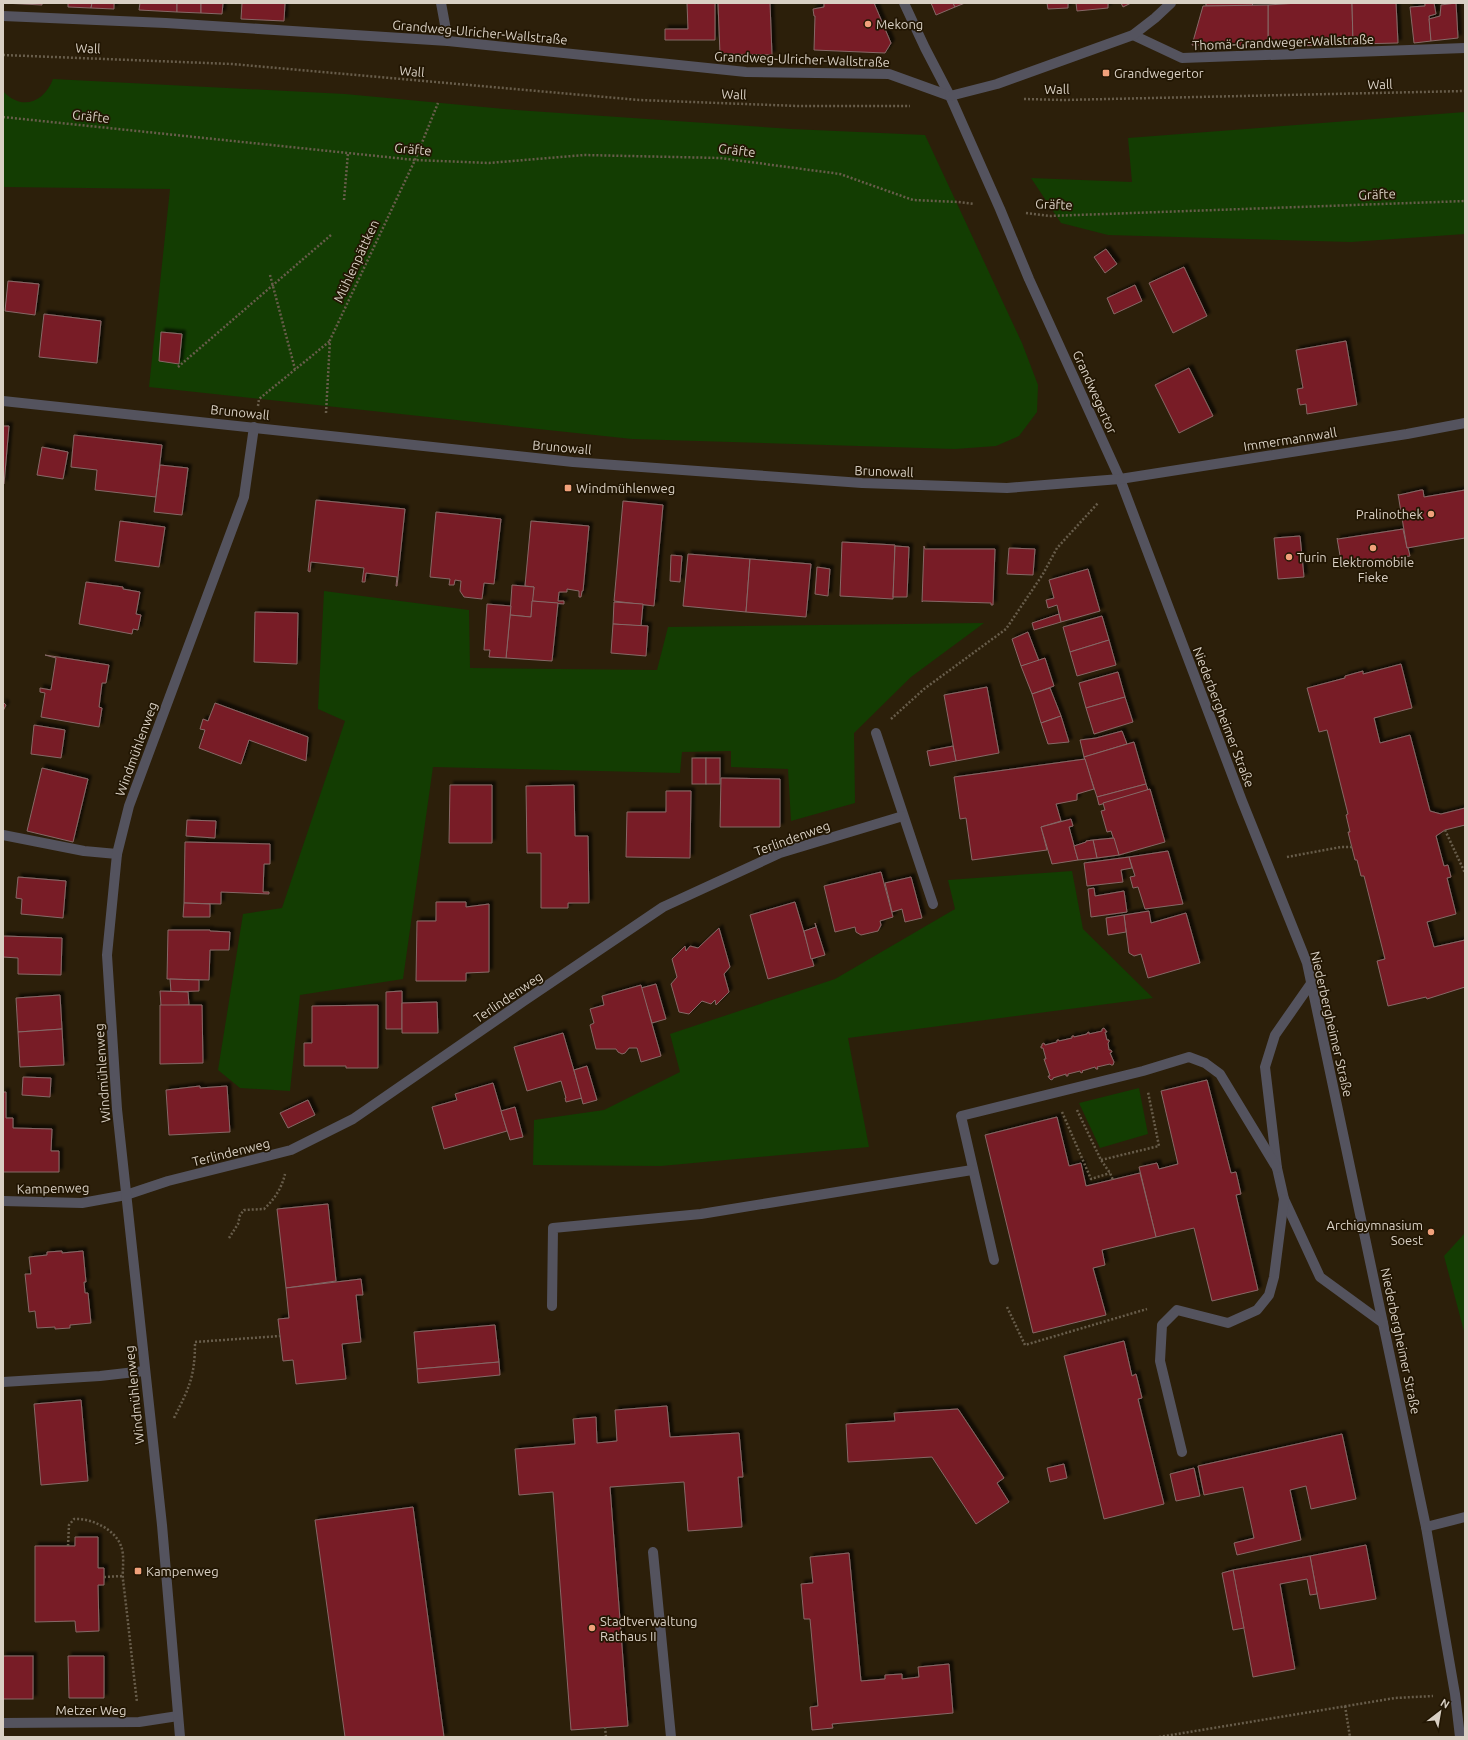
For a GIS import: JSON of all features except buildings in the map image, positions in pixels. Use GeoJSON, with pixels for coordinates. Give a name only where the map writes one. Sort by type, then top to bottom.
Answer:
{"type":"FeatureCollection","features":[{"type":"Feature","properties":{"kind":"street"},"geometry":{"type":"LineString","coordinates":[[441,3],[448,41]]}},
{"type":"Feature","properties":{"kind":"street","name":"Grandwegertor"},"geometry":{"type":"LineString","coordinates":[[904,3],[950,96],[1029,279],[1120,479]]}},
{"type":"Feature","properties":{"kind":"street"},"geometry":{"type":"LineString","coordinates":[[950,96],[996,84],[1133,35],[1171,3]]}},
{"type":"Feature","properties":{"kind":"street","name":"Grandweg-Ulricher-Wallstraße"},"geometry":{"type":"LineString","coordinates":[[3,16],[174,23],[448,41],[746,72],[889,74],[950,96]]}},
{"type":"Feature","properties":{"kind":"street","name":"Thomä-Grandweger-Wallstraße"},"geometry":{"type":"LineString","coordinates":[[1133,35],[1182,58],[1465,48]]}},
{"type":"Feature","properties":{"kind":"street","name":"Brunowall"},"geometry":{"type":"LineString","coordinates":[[3,401],[573,462],[862,483],[1007,488],[1120,479]]}},
{"type":"Feature","properties":{"kind":"street","name":"Immermannwall"},"geometry":{"type":"LineString","coordinates":[[1120,479],[1407,434],[1465,423]]}},
{"type":"Feature","properties":{"kind":"street","name":"Windmühlenweg"},"geometry":{"type":"LineString","coordinates":[[180,1737],[162,1524],[144,1371],[117,1109],[107,955],[117,854],[129,806],[244,496],[254,427]]}},
{"type":"Feature","properties":{"kind":"street","name":"Niederbergheimer Straße"},"geometry":{"type":"LineString","coordinates":[[1120,479],[1242,801],[1307,963],[1426,1527],[1455,1694],[1460,1737]]}},
{"type":"Feature","properties":{"kind":"street"},"geometry":{"type":"LineString","coordinates":[[876,733],[933,904]]}},
{"type":"Feature","properties":{"kind":"street","name":"Terlindenweg"},"geometry":{"type":"LineString","coordinates":[[126,1195],[168,1181],[291,1150],[353,1119],[663,907],[780,853],[903,816]]}},
{"type":"Feature","properties":{"kind":"street"},"geometry":{"type":"LineString","coordinates":[[3,835],[84,851],[117,854]]}},
{"type":"Feature","properties":{"kind":"street"},"geometry":{"type":"LineString","coordinates":[[1312,982],[1275,1035],[1265,1067],[1277,1168],[1284,1199],[1320,1277],[1384,1323]]}},
{"type":"Feature","properties":{"kind":"street"},"geometry":{"type":"LineString","coordinates":[[994,1260],[972,1170],[961,1116],[1143,1071],[1189,1057],[1206,1063],[1220,1074],[1277,1168]]}},
{"type":"Feature","properties":{"kind":"street"},"geometry":{"type":"LineString","coordinates":[[552,1306],[553,1228],[701,1214],[972,1170]]}},
{"type":"Feature","properties":{"kind":"street","name":"Kampenweg"},"geometry":{"type":"LineString","coordinates":[[3,1202],[82,1203],[126,1195]]}},
{"type":"Feature","properties":{"kind":"street"},"geometry":{"type":"LineString","coordinates":[[1182,1452],[1160,1361],[1162,1325],[1177,1310],[1228,1323],[1257,1310],[1269,1295],[1274,1277],[1284,1199]]}},
{"type":"Feature","properties":{"kind":"street"},"geometry":{"type":"LineString","coordinates":[[3,1382],[100,1376],[144,1371]]}},
{"type":"Feature","properties":{"kind":"street"},"geometry":{"type":"LineString","coordinates":[[1426,1527],[1465,1517]]}},
{"type":"Feature","properties":{"kind":"street"},"geometry":{"type":"LineString","coordinates":[[653,1552],[671,1737]]}},
{"type":"Feature","properties":{"kind":"street","name":"Metzer Weg"},"geometry":{"type":"LineString","coordinates":[[3,1723],[139,1722],[178,1716]]}},
{"type":"Feature","properties":{"kind":"path","name":"Wall"},"geometry":{"type":"LineString","coordinates":[[3,55],[232,64],[647,100],[798,106],[911,106],[950,96]]}},
{"type":"Feature","properties":{"kind":"path","name":"Wall"},"geometry":{"type":"LineString","coordinates":[[1018,98],[1063,100],[1465,91]]}},
{"type":"Feature","properties":{"kind":"path","name":"Mühlenpättken"},"geometry":{"type":"LineString","coordinates":[[324,435],[330,340],[415,160],[438,104]]}},
{"type":"Feature","properties":{"kind":"path","name":"Gräfte"},"geometry":{"type":"LineString","coordinates":[[3,117],[415,160],[489,163],[584,155],[720,158],[840,174],[913,200],[958,202],[1049,216],[1465,201]]}},
{"type":"Feature","properties":{"kind":"path"},"geometry":{"type":"LineString","coordinates":[[344,200],[348,153]]}},
{"type":"Feature","properties":{"kind":"path"},"geometry":{"type":"LineString","coordinates":[[178,367],[331,234]]}},
{"type":"Feature","properties":{"kind":"path"},"geometry":{"type":"LineString","coordinates":[[270,274],[295,369]]}},
{"type":"Feature","properties":{"kind":"path"},"geometry":{"type":"LineString","coordinates":[[254,427],[258,399],[330,340]]}},
{"type":"Feature","properties":{"kind":"path"},"geometry":{"type":"LineString","coordinates":[[876,733],[924,689],[1006,629],[1043,574],[1057,548],[1120,479]]}},
{"type":"Feature","properties":{"kind":"path"},"geometry":{"type":"LineString","coordinates":[[1445,830],[1465,873]]}},
{"type":"Feature","properties":{"kind":"path"},"geometry":{"type":"LineString","coordinates":[[1266,861],[1341,847],[1352,847]]}},
{"type":"Feature","properties":{"kind":"path"},"geometry":{"type":"LineString","coordinates":[[1101,1160],[1160,1146],[1143,1071]]}},
{"type":"Feature","properties":{"kind":"path"},"geometry":{"type":"LineString","coordinates":[[1068,1090],[1101,1160],[1113,1180]]}},
{"type":"Feature","properties":{"kind":"path"},"geometry":{"type":"LineString","coordinates":[[1054,1112],[1062,1110],[1091,1179],[1110,1173]]}},
{"type":"Feature","properties":{"kind":"path"},"geometry":{"type":"LineString","coordinates":[[229,1238],[238,1224],[240,1215],[244,1210],[264,1209],[271,1203],[283,1185],[291,1150]]}},
{"type":"Feature","properties":{"kind":"path"},"geometry":{"type":"LineString","coordinates":[[1008,1307],[1025,1345],[1155,1306],[1177,1310]]}},
{"type":"Feature","properties":{"kind":"path"},"geometry":{"type":"LineString","coordinates":[[172,1421],[186,1394],[193,1376],[195,1342],[280,1336]]}},
{"type":"Feature","properties":{"kind":"path"},"geometry":{"type":"LineString","coordinates":[[68,1546],[68,1524],[74,1519],[83,1518],[96,1523],[116,1537],[122,1548],[123,1576],[139,1722]]}},
{"type":"Feature","properties":{"kind":"path"},"geometry":{"type":"LineString","coordinates":[[104,1576],[123,1576]]}},
{"type":"Feature","properties":{"kind":"path"},"geometry":{"type":"LineString","coordinates":[[1159,1737],[1395,1698],[1455,1694]]}},
{"type":"Feature","properties":{"kind":"path"},"geometry":{"type":"LineString","coordinates":[[1345,1706],[1350,1737]]}},
{"type":"Feature","properties":{"kind":"path"},"geometry":{"type":"LineString","coordinates":[[606,1727],[606,1737]]}},
{"type":"Feature","properties":{"kind":"green space"},"geometry":{"type":"Polygon","coordinates":[[[53,79],[345,94],[516,110],[792,129],[925,135],[1022,343],[1038,385],[1037,412],[1019,436],[996,446],[955,449],[632,439],[149,387],[170,189],[3,187],[3,91],[17,101],[31,102],[44,94],[53,79]]]}},
{"type":"Feature","properties":{"kind":"green space"},"geometry":{"type":"Polygon","coordinates":[[[1465,112],[1465,234],[1351,242],[1108,235],[1061,223],[1031,178],[1132,182],[1128,138],[1465,112]]]}},
{"type":"Feature","properties":{"kind":"green space"},"geometry":{"type":"Polygon","coordinates":[[[324,591],[469,610],[470,668],[657,670],[668,627],[984,623],[911,677],[854,733],[855,803],[791,821],[788,769],[731,767],[731,751],[682,752],[680,773],[433,767],[403,979],[300,995],[290,1091],[240,1088],[218,1070],[243,914],[282,908],[345,721],[318,709],[324,591]]]}},
{"type":"Feature","properties":{"kind":"green space"},"geometry":{"type":"Polygon","coordinates":[[[1072,871],[1083,929],[1153,998],[848,1038],[869,1147],[661,1166],[533,1165],[534,1120],[604,1110],[680,1072],[670,1034],[835,979],[955,909],[948,880],[1072,871]]]}},
{"type":"Feature","properties":{"kind":"green space"},"geometry":{"type":"Polygon","coordinates":[[[1139,1088],[1148,1134],[1100,1148],[1079,1103],[1139,1088]]]}},
{"type":"Feature","properties":{"kind":"green space"},"geometry":{"type":"Polygon","coordinates":[[[1465,1233],[1465,1335],[1444,1256],[1465,1233]]]}},
{"type":"Feature","properties":{"kind":"place","name":"Mekong"},"geometry":{"type":"Point","coordinates":[868,24]}},
{"type":"Feature","properties":{"kind":"place","name":"Grandwegertor"},"geometry":{"type":"Point","coordinates":[1106,73]}},
{"type":"Feature","properties":{"kind":"place","name":"Windmühlenweg"},"geometry":{"type":"Point","coordinates":[568,488]}},
{"type":"Feature","properties":{"kind":"place","name":"Pralinothek"},"geometry":{"type":"Point","coordinates":[1431,514]}},
{"type":"Feature","properties":{"kind":"place","name":"Elektromobile Fieke"},"geometry":{"type":"Point","coordinates":[1373,548]}},
{"type":"Feature","properties":{"kind":"place","name":"Turin"},"geometry":{"type":"Point","coordinates":[1289,557]}},
{"type":"Feature","properties":{"kind":"place","name":"Archigymnasium Soest"},"geometry":{"type":"Point","coordinates":[1431,1232]}},
{"type":"Feature","properties":{"kind":"place","name":"Kampenweg"},"geometry":{"type":"Point","coordinates":[138,1571]}},
{"type":"Feature","properties":{"kind":"place","name":"Stadtverwaltung Rathaus II"},"geometry":{"type":"Point","coordinates":[592,1628]}}]}
